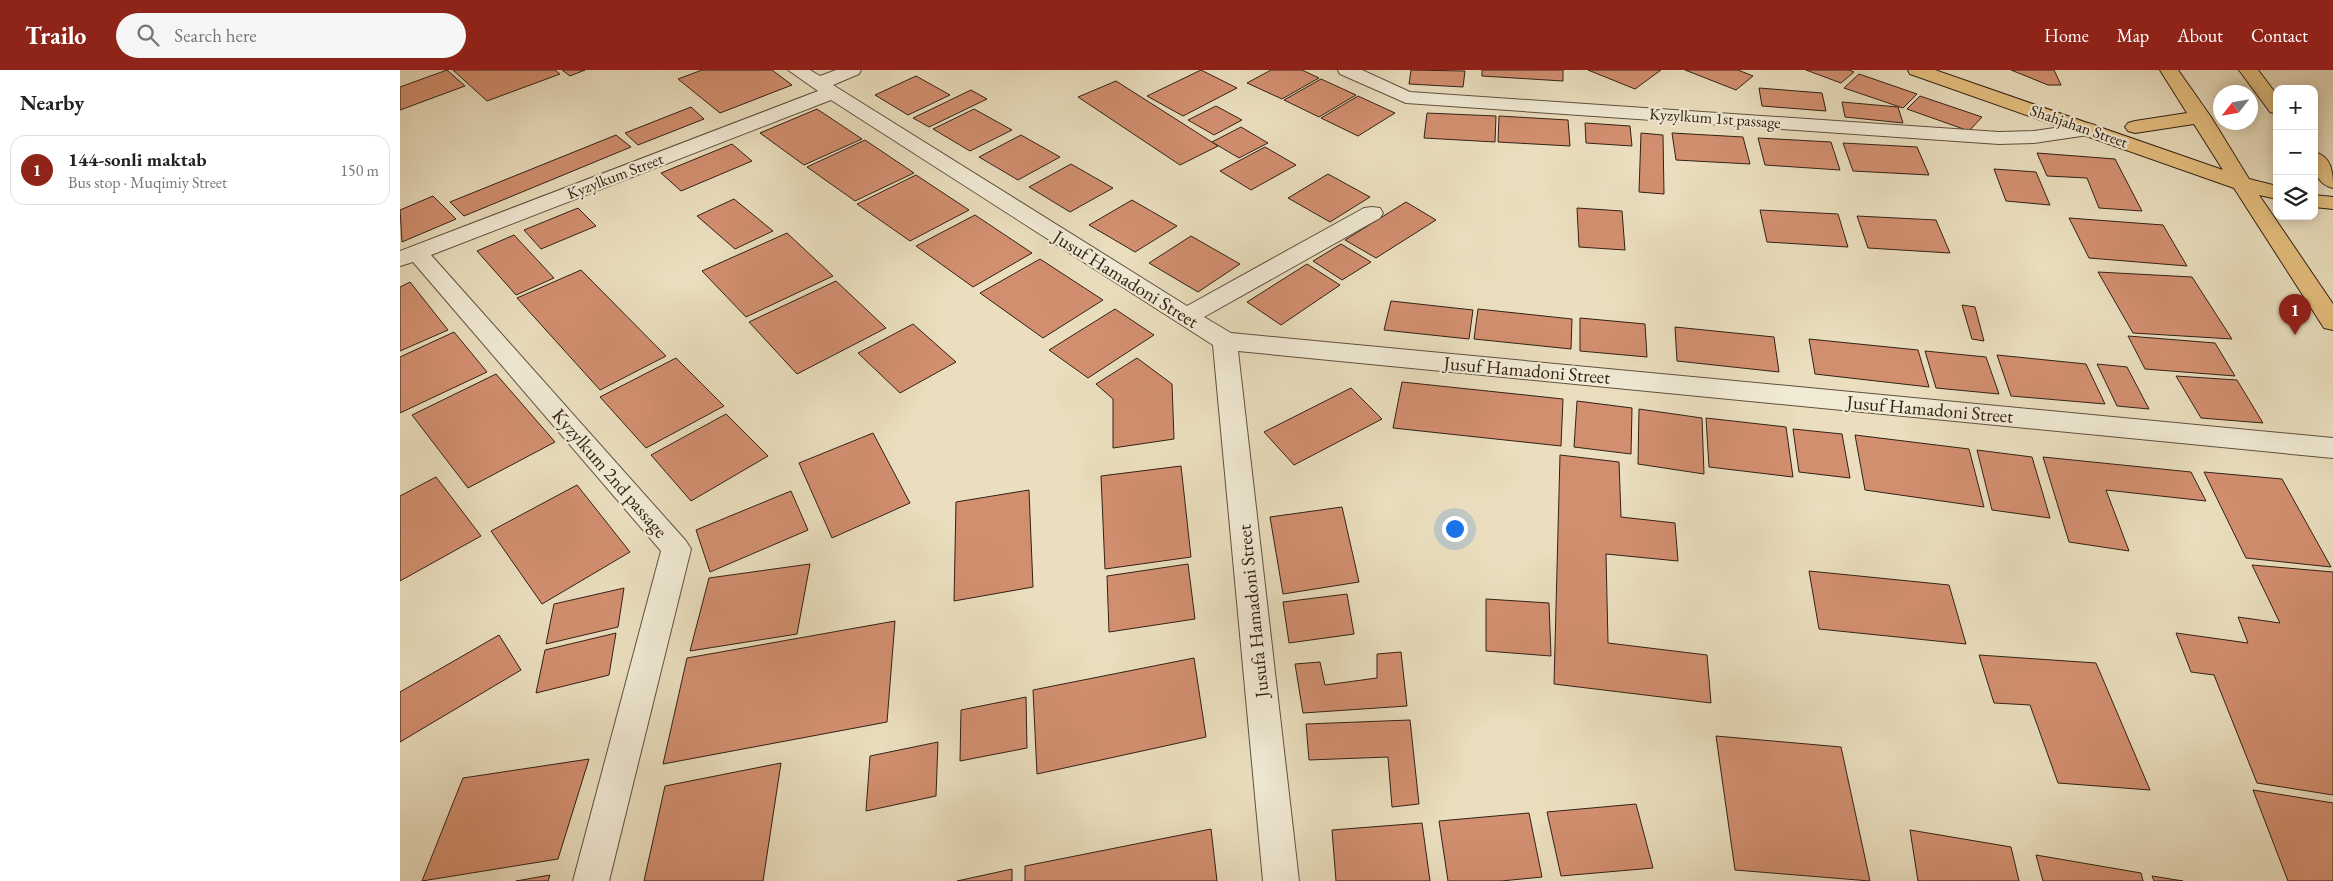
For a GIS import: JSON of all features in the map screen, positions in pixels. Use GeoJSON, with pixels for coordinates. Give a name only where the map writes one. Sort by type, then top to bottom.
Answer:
{"type":"FeatureCollection","features":[{"type":"Feature","properties":{"kind":"main road","name":"Shahjahan Street"},"geometry":{"type":"LineString","coordinates":[[1917,70],[2093,122]]}},
{"type":"Feature","properties":{"kind":"main road","name":"Shahjahan Street"},"geometry":{"type":"LineString","coordinates":[[1967,70],[2240,183],[2273,192]]}},
{"type":"Feature","properties":{"kind":"main road"},"geometry":{"type":"LineString","coordinates":[[2169,70],[2201,116],[2240,183],[2267,205],[2333,322]]}},
{"type":"Feature","properties":{"kind":"main road"},"geometry":{"type":"LineString","coordinates":[[2248,70],[2273,103]]}},
{"type":"Feature","properties":{"kind":"main road","name":"Shahjahan Street"},"geometry":{"type":"LineString","coordinates":[[2201,116],[2126,124],[2273,177]]}},
{"type":"Feature","properties":{"kind":"main road"},"geometry":{"type":"LineString","coordinates":[[2318,163],[2333,182]]}},
{"type":"Feature","properties":{"kind":"main road"},"geometry":{"type":"LineString","coordinates":[[2318,192],[2333,198]]}},
{"type":"Feature","properties":{"kind":"main road"},"geometry":{"type":"LineString","coordinates":[[2318,201],[2333,202]]}},
{"type":"Feature","properties":{"kind":"street","name":"Jusuf Hamadoni Street"},"geometry":{"type":"LineString","coordinates":[[797,70],[1225,342],[2333,448]]}},
{"type":"Feature","properties":{"kind":"street","name":"Kyzylkum Street"},"geometry":{"type":"LineString","coordinates":[[408,256],[824,88],[852,70]]}},
{"type":"Feature","properties":{"kind":"street","name":"Kyzylkum 1st passage"},"geometry":{"type":"LineString","coordinates":[[1346,70],[1406,97],[1999,138],[2034,137],[2093,122]]}},
{"type":"Feature","properties":{"kind":"street"},"geometry":{"type":"LineString","coordinates":[[1186,317],[1372,213]]}},
{"type":"Feature","properties":{"kind":"street","name":"Kyzylkum 2nd passage"},"geometry":{"type":"LineString","coordinates":[[408,256],[676,549],[591,881]]}},
{"type":"Feature","properties":{"kind":"street","name":"Jusufa Hamadoni Street"},"geometry":{"type":"LineString","coordinates":[[1225,342],[1281,881]]}},
{"type":"Feature","properties":{"kind":"building"},"geometry":{"type":"Polygon","coordinates":[[[447,70],[465,86],[400,110],[400,87],[447,70]]]}},
{"type":"Feature","properties":{"kind":"building"},"geometry":{"type":"Polygon","coordinates":[[[453,70],[555,70],[560,74],[487,101],[453,70]]]}},
{"type":"Feature","properties":{"kind":"building"},"geometry":{"type":"Polygon","coordinates":[[[562,70],[585,70],[570,76],[562,70]]]}},
{"type":"Feature","properties":{"kind":"building"},"geometry":{"type":"Polygon","coordinates":[[[702,70],[772,70],[792,85],[720,113],[678,79],[702,70]]]}},
{"type":"Feature","properties":{"kind":"building"},"geometry":{"type":"Polygon","coordinates":[[[1201,70],[1237,88],[1183,116],[1147,96],[1201,70]]]}},
{"type":"Feature","properties":{"kind":"building"},"geometry":{"type":"Polygon","coordinates":[[[1271,70],[1302,70],[1319,78],[1282,99],[1247,83],[1271,70]]]}},
{"type":"Feature","properties":{"kind":"building"},"geometry":{"type":"Polygon","coordinates":[[[1411,70],[1465,71],[1463,87],[1409,84],[1411,70]]]}},
{"type":"Feature","properties":{"kind":"building"},"geometry":{"type":"Polygon","coordinates":[[[1482,70],[1563,70],[1563,81],[1482,76],[1482,70]]]}},
{"type":"Feature","properties":{"kind":"building"},"geometry":{"type":"Polygon","coordinates":[[[1588,70],[1661,70],[1635,89],[1588,70]]]}},
{"type":"Feature","properties":{"kind":"building"},"geometry":{"type":"Polygon","coordinates":[[[1685,70],[1738,70],[1753,76],[1736,90],[1685,70]]]}},
{"type":"Feature","properties":{"kind":"building"},"geometry":{"type":"Polygon","coordinates":[[[1806,70],[1849,70],[1854,72],[1841,83],[1806,70]]]}},
{"type":"Feature","properties":{"kind":"building"},"geometry":{"type":"Polygon","coordinates":[[[2011,70],[2054,70],[2061,85],[2048,85],[2011,70]]]}},
{"type":"Feature","properties":{"kind":"building"},"geometry":{"type":"Polygon","coordinates":[[[1859,74],[1917,94],[1903,108],[1844,88],[1859,74]]]}},
{"type":"Feature","properties":{"kind":"building"},"geometry":{"type":"Polygon","coordinates":[[[916,76],[950,95],[908,115],[875,95],[916,76]]]}},
{"type":"Feature","properties":{"kind":"building"},"geometry":{"type":"Polygon","coordinates":[[[1321,79],[1356,95],[1319,117],[1284,100],[1321,79]]]}},
{"type":"Feature","properties":{"kind":"building"},"geometry":{"type":"Polygon","coordinates":[[[1116,81],[1218,146],[1180,165],[1078,97],[1116,81]]]}},
{"type":"Feature","properties":{"kind":"building"},"geometry":{"type":"Polygon","coordinates":[[[1759,88],[1822,93],[1826,111],[1762,106],[1759,88]]]}},
{"type":"Feature","properties":{"kind":"building"},"geometry":{"type":"Polygon","coordinates":[[[971,90],[987,99],[929,127],[913,118],[971,90]]]}},
{"type":"Feature","properties":{"kind":"building"},"geometry":{"type":"Polygon","coordinates":[[[1358,96],[1395,113],[1358,136],[1321,118],[1358,96]]]}},
{"type":"Feature","properties":{"kind":"building"},"geometry":{"type":"Polygon","coordinates":[[[1920,96],[1982,117],[1969,131],[1907,109],[1920,96]]]}},
{"type":"Feature","properties":{"kind":"building"},"geometry":{"type":"Polygon","coordinates":[[[1842,102],[1898,107],[1903,123],[1845,117],[1842,102]]]}},
{"type":"Feature","properties":{"kind":"building"},"geometry":{"type":"Polygon","coordinates":[[[1216,106],[1242,120],[1214,135],[1188,120],[1216,106]]]}},
{"type":"Feature","properties":{"kind":"building"},"geometry":{"type":"Polygon","coordinates":[[[691,107],[704,119],[638,145],[625,133],[691,107]]]}},
{"type":"Feature","properties":{"kind":"building"},"geometry":{"type":"Polygon","coordinates":[[[817,109],[862,139],[804,165],[760,133],[817,109]]]}},
{"type":"Feature","properties":{"kind":"building"},"geometry":{"type":"Polygon","coordinates":[[[974,109],[1012,130],[970,151],[933,129],[974,109]]]}},
{"type":"Feature","properties":{"kind":"building"},"geometry":{"type":"Polygon","coordinates":[[[1427,113],[1496,116],[1495,142],[1424,138],[1427,113]]]}},
{"type":"Feature","properties":{"kind":"building"},"geometry":{"type":"Polygon","coordinates":[[[1499,116],[1568,120],[1570,146],[1498,142],[1499,116]]]}},
{"type":"Feature","properties":{"kind":"building"},"geometry":{"type":"Polygon","coordinates":[[[1585,123],[1630,126],[1632,146],[1586,143],[1585,123]]]}},
{"type":"Feature","properties":{"kind":"building"},"geometry":{"type":"Polygon","coordinates":[[[1241,127],[1268,143],[1239,158],[1212,142],[1241,127]]]}},
{"type":"Feature","properties":{"kind":"building"},"geometry":{"type":"Polygon","coordinates":[[[1641,133],[1663,135],[1664,194],[1639,192],[1641,133]]]}},
{"type":"Feature","properties":{"kind":"building"},"geometry":{"type":"Polygon","coordinates":[[[1672,133],[1743,137],[1750,164],[1676,160],[1672,133]]]}},
{"type":"Feature","properties":{"kind":"building"},"geometry":{"type":"Polygon","coordinates":[[[616,135],[631,147],[464,216],[450,202],[616,135]]]}},
{"type":"Feature","properties":{"kind":"building"},"geometry":{"type":"Polygon","coordinates":[[[1021,135],[1060,157],[1018,180],[979,157],[1021,135]]]}},
{"type":"Feature","properties":{"kind":"building"},"geometry":{"type":"Polygon","coordinates":[[[1758,138],[1831,142],[1840,170],[1765,165],[1758,138]]]}},
{"type":"Feature","properties":{"kind":"building"},"geometry":{"type":"Polygon","coordinates":[[[865,140],[914,173],[855,201],[807,167],[865,140]]]}},
{"type":"Feature","properties":{"kind":"building"},"geometry":{"type":"Polygon","coordinates":[[[1843,143],[1917,147],[1929,175],[1853,171],[1843,143]]]}},
{"type":"Feature","properties":{"kind":"building"},"geometry":{"type":"Polygon","coordinates":[[[732,144],[752,161],[681,191],[661,173],[732,144]]]}},
{"type":"Feature","properties":{"kind":"building"},"geometry":{"type":"Polygon","coordinates":[[[1265,147],[1296,165],[1251,190],[1220,171],[1265,147]]]}},
{"type":"Feature","properties":{"kind":"building"},"geometry":{"type":"Polygon","coordinates":[[[2037,153],[2115,159],[2142,211],[2099,208],[2087,178],[2047,176],[2037,153]]]}},
{"type":"Feature","properties":{"kind":"building"},"geometry":{"type":"Polygon","coordinates":[[[1071,164],[1113,188],[1070,212],[1029,187],[1071,164]]]}},
{"type":"Feature","properties":{"kind":"building"},"geometry":{"type":"Polygon","coordinates":[[[1994,169],[2036,172],[2050,205],[2006,201],[1994,169]]]}},
{"type":"Feature","properties":{"kind":"building"},"geometry":{"type":"Polygon","coordinates":[[[1328,174],[1370,197],[1330,222],[1288,198],[1328,174]]]}},
{"type":"Feature","properties":{"kind":"building"},"geometry":{"type":"Polygon","coordinates":[[[916,175],[969,210],[910,241],[857,204],[916,175]]]}},
{"type":"Feature","properties":{"kind":"building"},"geometry":{"type":"Polygon","coordinates":[[[433,196],[456,219],[402,242],[400,210],[433,196]]]}},
{"type":"Feature","properties":{"kind":"building"},"geometry":{"type":"Polygon","coordinates":[[[734,199],[773,231],[735,249],[697,216],[734,199]]]}},
{"type":"Feature","properties":{"kind":"building"},"geometry":{"type":"Polygon","coordinates":[[[1132,200],[1177,226],[1135,252],[1089,225],[1132,200]]]}},
{"type":"Feature","properties":{"kind":"building"},"geometry":{"type":"Polygon","coordinates":[[[1406,202],[1436,220],[1376,258],[1345,240],[1406,202]]]}},
{"type":"Feature","properties":{"kind":"building"},"geometry":{"type":"Polygon","coordinates":[[[578,208],[596,226],[541,249],[524,230],[578,208]]]}},
{"type":"Feature","properties":{"kind":"building"},"geometry":{"type":"Polygon","coordinates":[[[1577,208],[1622,211],[1625,250],[1579,247],[1577,208]]]}},
{"type":"Feature","properties":{"kind":"building"},"geometry":{"type":"Polygon","coordinates":[[[1760,210],[1838,214],[1848,247],[1767,242],[1760,210]]]}},
{"type":"Feature","properties":{"kind":"building"},"geometry":{"type":"Polygon","coordinates":[[[975,215],[1032,253],[973,287],[916,246],[975,215]]]}},
{"type":"Feature","properties":{"kind":"building"},"geometry":{"type":"Polygon","coordinates":[[[1857,216],[1936,220],[1950,253],[1868,248],[1857,216]]]}},
{"type":"Feature","properties":{"kind":"building"},"geometry":{"type":"Polygon","coordinates":[[[2069,218],[2163,225],[2187,266],[2089,258],[2069,218]]]}},
{"type":"Feature","properties":{"kind":"building"},"geometry":{"type":"Polygon","coordinates":[[[787,233],[833,276],[746,317],[702,271],[787,233]]]}},
{"type":"Feature","properties":{"kind":"building"},"geometry":{"type":"Polygon","coordinates":[[[514,235],[554,278],[516,295],[477,251],[514,235]]]}},
{"type":"Feature","properties":{"kind":"building"},"geometry":{"type":"Polygon","coordinates":[[[1191,236],[1240,264],[1198,292],[1149,263],[1191,236]]]}},
{"type":"Feature","properties":{"kind":"building"},"geometry":{"type":"Polygon","coordinates":[[[1341,244],[1371,262],[1342,280],[1313,261],[1341,244]]]}},
{"type":"Feature","properties":{"kind":"building"},"geometry":{"type":"Polygon","coordinates":[[[1040,259],[1103,300],[1043,338],[980,293],[1040,259]]]}},
{"type":"Feature","properties":{"kind":"building"},"geometry":{"type":"Polygon","coordinates":[[[1307,264],[1340,285],[1281,325],[1247,302],[1307,264]]]}},
{"type":"Feature","properties":{"kind":"building"},"geometry":{"type":"Polygon","coordinates":[[[581,270],[666,356],[600,390],[517,298],[581,270]]]}},
{"type":"Feature","properties":{"kind":"building"},"geometry":{"type":"Polygon","coordinates":[[[2098,272],[2192,277],[2232,339],[2133,333],[2098,272]]]}},
{"type":"Feature","properties":{"kind":"building"},"geometry":{"type":"Polygon","coordinates":[[[836,281],[886,328],[797,374],[749,322],[836,281]]]}},
{"type":"Feature","properties":{"kind":"building"},"geometry":{"type":"Polygon","coordinates":[[[410,282],[448,330],[400,351],[400,287],[410,282]]]}},
{"type":"Feature","properties":{"kind":"building"},"geometry":{"type":"Polygon","coordinates":[[[1391,301],[1473,310],[1469,339],[1384,330],[1391,301]]]}},
{"type":"Feature","properties":{"kind":"building"},"geometry":{"type":"Polygon","coordinates":[[[1962,305],[1975,307],[1984,341],[1972,339],[1962,305]]]}},
{"type":"Feature","properties":{"kind":"building"},"geometry":{"type":"Polygon","coordinates":[[[1115,309],[1154,335],[1088,378],[1049,350],[1115,309]]]}},
{"type":"Feature","properties":{"kind":"building"},"geometry":{"type":"Polygon","coordinates":[[[1478,309],[1572,319],[1571,349],[1474,339],[1478,309]]]}},
{"type":"Feature","properties":{"kind":"building"},"geometry":{"type":"Polygon","coordinates":[[[1580,318],[1645,324],[1647,357],[1580,351],[1580,318]]]}},
{"type":"Feature","properties":{"kind":"building"},"geometry":{"type":"Polygon","coordinates":[[[913,324],[956,362],[900,393],[858,353],[913,324]]]}},
{"type":"Feature","properties":{"kind":"building"},"geometry":{"type":"Polygon","coordinates":[[[1675,327],[1774,337],[1779,372],[1677,361],[1675,327]]]}},
{"type":"Feature","properties":{"kind":"building"},"geometry":{"type":"Polygon","coordinates":[[[454,332],[487,372],[400,413],[400,357],[454,332]]]}},
{"type":"Feature","properties":{"kind":"building"},"geometry":{"type":"Polygon","coordinates":[[[2128,336],[2215,343],[2235,376],[2145,369],[2128,336]]]}},
{"type":"Feature","properties":{"kind":"building"},"geometry":{"type":"Polygon","coordinates":[[[1809,339],[1918,350],[1929,387],[1815,374],[1809,339]]]}},
{"type":"Feature","properties":{"kind":"building"},"geometry":{"type":"Polygon","coordinates":[[[1925,351],[1986,357],[1999,394],[1936,388],[1925,351]]]}},
{"type":"Feature","properties":{"kind":"building"},"geometry":{"type":"Polygon","coordinates":[[[1997,355],[2086,364],[2105,404],[2011,396],[1997,355]]]}},
{"type":"Feature","properties":{"kind":"building"},"geometry":{"type":"Polygon","coordinates":[[[676,358],[724,406],[646,448],[600,397],[676,358]]]}},
{"type":"Feature","properties":{"kind":"building"},"geometry":{"type":"Polygon","coordinates":[[[1137,358],[1172,384],[1174,439],[1113,448],[1113,399],[1096,384],[1137,358]]]}},
{"type":"Feature","properties":{"kind":"building"},"geometry":{"type":"Polygon","coordinates":[[[2097,364],[2127,367],[2149,409],[2117,406],[2097,364]]]}},
{"type":"Feature","properties":{"kind":"building"},"geometry":{"type":"Polygon","coordinates":[[[496,374],[555,442],[468,488],[412,415],[496,374]]]}},
{"type":"Feature","properties":{"kind":"building"},"geometry":{"type":"Polygon","coordinates":[[[2176,376],[2237,380],[2263,423],[2201,418],[2176,376]]]}},
{"type":"Feature","properties":{"kind":"building"},"geometry":{"type":"Polygon","coordinates":[[[1402,382],[1563,399],[1561,446],[1393,428],[1402,382]]]}},
{"type":"Feature","properties":{"kind":"building"},"geometry":{"type":"Polygon","coordinates":[[[1351,388],[1382,419],[1294,465],[1264,432],[1351,388]]]}},
{"type":"Feature","properties":{"kind":"building"},"geometry":{"type":"Polygon","coordinates":[[[1577,401],[1632,408],[1631,454],[1574,447],[1577,401]]]}},
{"type":"Feature","properties":{"kind":"building"},"geometry":{"type":"Polygon","coordinates":[[[1639,409],[1702,418],[1704,474],[1638,464],[1639,409]]]}},
{"type":"Feature","properties":{"kind":"building"},"geometry":{"type":"Polygon","coordinates":[[[726,414],[768,456],[691,501],[651,455],[726,414]]]}},
{"type":"Feature","properties":{"kind":"building"},"geometry":{"type":"Polygon","coordinates":[[[1706,418],[1786,427],[1793,477],[1709,467],[1706,418]]]}},
{"type":"Feature","properties":{"kind":"building"},"geometry":{"type":"Polygon","coordinates":[[[1793,429],[1842,434],[1850,478],[1799,472],[1793,429]]]}},
{"type":"Feature","properties":{"kind":"building"},"geometry":{"type":"Polygon","coordinates":[[[873,433],[910,503],[832,538],[799,463],[873,433]]]}},
{"type":"Feature","properties":{"kind":"building"},"geometry":{"type":"Polygon","coordinates":[[[1855,435],[1969,449],[1984,507],[1865,490],[1855,435]]]}},
{"type":"Feature","properties":{"kind":"building"},"geometry":{"type":"Polygon","coordinates":[[[1977,450],[2032,457],[2050,518],[1992,510],[1977,450]]]}},
{"type":"Feature","properties":{"kind":"building"},"geometry":{"type":"Polygon","coordinates":[[[1560,455],[1619,462],[1621,517],[1675,523],[1678,561],[1606,554],[1608,643],[1707,655],[1711,703],[1554,684],[1560,455]]]}},
{"type":"Feature","properties":{"kind":"building"},"geometry":{"type":"Polygon","coordinates":[[[2043,457],[2191,472],[2206,501],[2106,490],[2129,551],[2069,542],[2043,457]]]}},
{"type":"Feature","properties":{"kind":"building"},"geometry":{"type":"Polygon","coordinates":[[[1181,466],[1191,557],[1105,569],[1101,476],[1181,466]]]}},
{"type":"Feature","properties":{"kind":"building"},"geometry":{"type":"Polygon","coordinates":[[[2204,472],[2282,479],[2331,567],[2246,558],[2204,472]]]}},
{"type":"Feature","properties":{"kind":"building"},"geometry":{"type":"Polygon","coordinates":[[[436,477],[481,536],[400,581],[400,496],[436,477]]]}},
{"type":"Feature","properties":{"kind":"building"},"geometry":{"type":"Polygon","coordinates":[[[577,485],[630,552],[542,604],[491,531],[577,485]]]}},
{"type":"Feature","properties":{"kind":"building"},"geometry":{"type":"Polygon","coordinates":[[[1029,490],[1033,587],[954,601],[956,502],[1029,490]]]}},
{"type":"Feature","properties":{"kind":"building"},"geometry":{"type":"Polygon","coordinates":[[[791,491],[808,530],[710,572],[696,530],[791,491]]]}},
{"type":"Feature","properties":{"kind":"building"},"geometry":{"type":"Polygon","coordinates":[[[1342,507],[1359,582],[1283,594],[1270,517],[1342,507]]]}},
{"type":"Feature","properties":{"kind":"building"},"geometry":{"type":"Polygon","coordinates":[[[810,564],[797,634],[690,651],[709,578],[810,564]]]}},
{"type":"Feature","properties":{"kind":"building"},"geometry":{"type":"Polygon","coordinates":[[[1188,564],[1195,619],[1109,632],[1107,576],[1188,564]]]}},
{"type":"Feature","properties":{"kind":"building"},"geometry":{"type":"Polygon","coordinates":[[[2252,565],[2333,572],[2333,795],[2257,783],[2214,675],[2191,672],[2176,633],[2248,643],[2238,617],[2280,623],[2252,565]]]}},
{"type":"Feature","properties":{"kind":"building"},"geometry":{"type":"Polygon","coordinates":[[[1809,571],[1949,585],[1966,644],[1819,629],[1809,571]]]}},
{"type":"Feature","properties":{"kind":"building"},"geometry":{"type":"Polygon","coordinates":[[[624,588],[618,627],[546,644],[554,604],[624,588]]]}},
{"type":"Feature","properties":{"kind":"building"},"geometry":{"type":"Polygon","coordinates":[[[1347,594],[1354,634],[1289,643],[1283,602],[1347,594]]]}},
{"type":"Feature","properties":{"kind":"building"},"geometry":{"type":"Polygon","coordinates":[[[1486,599],[1549,603],[1551,656],[1486,651],[1486,599]]]}},
{"type":"Feature","properties":{"kind":"building"},"geometry":{"type":"Polygon","coordinates":[[[895,621],[887,722],[663,764],[687,658],[895,621]]]}},
{"type":"Feature","properties":{"kind":"building"},"geometry":{"type":"Polygon","coordinates":[[[616,633],[609,675],[536,693],[545,650],[616,633]]]}},
{"type":"Feature","properties":{"kind":"building"},"geometry":{"type":"Polygon","coordinates":[[[499,635],[521,670],[400,742],[400,692],[499,635]]]}},
{"type":"Feature","properties":{"kind":"building"},"geometry":{"type":"Polygon","coordinates":[[[1401,652],[1407,706],[1303,713],[1295,664],[1320,662],[1325,685],[1377,678],[1377,654],[1401,652]]]}},
{"type":"Feature","properties":{"kind":"building"},"geometry":{"type":"Polygon","coordinates":[[[1979,655],[2096,663],[2150,790],[2058,783],[2030,705],[1994,703],[1979,655]]]}},
{"type":"Feature","properties":{"kind":"building"},"geometry":{"type":"Polygon","coordinates":[[[1194,658],[1206,737],[1037,774],[1033,690],[1194,658]]]}},
{"type":"Feature","properties":{"kind":"building"},"geometry":{"type":"Polygon","coordinates":[[[1026,697],[1027,748],[960,761],[961,710],[1026,697]]]}},
{"type":"Feature","properties":{"kind":"building"},"geometry":{"type":"Polygon","coordinates":[[[1410,720],[1419,804],[1392,807],[1388,757],[1309,760],[1306,724],[1410,720]]]}},
{"type":"Feature","properties":{"kind":"building"},"geometry":{"type":"Polygon","coordinates":[[[1716,736],[1841,747],[1870,881],[1735,870],[1716,736]]]}},
{"type":"Feature","properties":{"kind":"building"},"geometry":{"type":"Polygon","coordinates":[[[938,742],[936,796],[866,811],[870,756],[938,742]]]}},
{"type":"Feature","properties":{"kind":"building"},"geometry":{"type":"Polygon","coordinates":[[[589,759],[558,859],[422,881],[463,778],[589,759]]]}},
{"type":"Feature","properties":{"kind":"building"},"geometry":{"type":"Polygon","coordinates":[[[781,763],[763,881],[644,881],[665,786],[781,763]]]}},
{"type":"Feature","properties":{"kind":"building"},"geometry":{"type":"Polygon","coordinates":[[[2253,790],[2333,803],[2333,881],[2288,881],[2253,790]]]}},
{"type":"Feature","properties":{"kind":"building"},"geometry":{"type":"Polygon","coordinates":[[[1636,804],[1653,868],[1561,876],[1547,812],[1636,804]]]}},
{"type":"Feature","properties":{"kind":"building"},"geometry":{"type":"Polygon","coordinates":[[[1529,813],[1542,877],[1501,881],[1448,881],[1439,821],[1529,813]]]}},
{"type":"Feature","properties":{"kind":"building"},"geometry":{"type":"Polygon","coordinates":[[[1422,823],[1430,881],[1336,881],[1332,830],[1422,823]]]}},
{"type":"Feature","properties":{"kind":"building"},"geometry":{"type":"Polygon","coordinates":[[[1211,829],[1217,881],[1025,881],[1025,866],[1211,829]]]}},
{"type":"Feature","properties":{"kind":"building"},"geometry":{"type":"Polygon","coordinates":[[[1910,830],[2011,847],[2019,881],[1918,881],[1910,830]]]}},
{"type":"Feature","properties":{"kind":"building"},"geometry":{"type":"Polygon","coordinates":[[[2036,855],[2141,873],[2143,881],[2043,881],[2036,855]]]}},
{"type":"Feature","properties":{"kind":"building"},"geometry":{"type":"Polygon","coordinates":[[[1012,869],[1012,881],[957,881],[1012,869]]]}},
{"type":"Feature","properties":{"kind":"building"},"geometry":{"type":"Polygon","coordinates":[[[550,875],[548,881],[516,881],[550,875]]]}},
{"type":"Feature","properties":{"kind":"building"},"geometry":{"type":"Polygon","coordinates":[[[2152,876],[2183,881],[2154,881],[2152,876]]]}},
{"type":"Feature","properties":{"kind":"place","name":"144-sonli maktab"},"geometry":{"type":"Point","coordinates":[2295,335]}}]}
